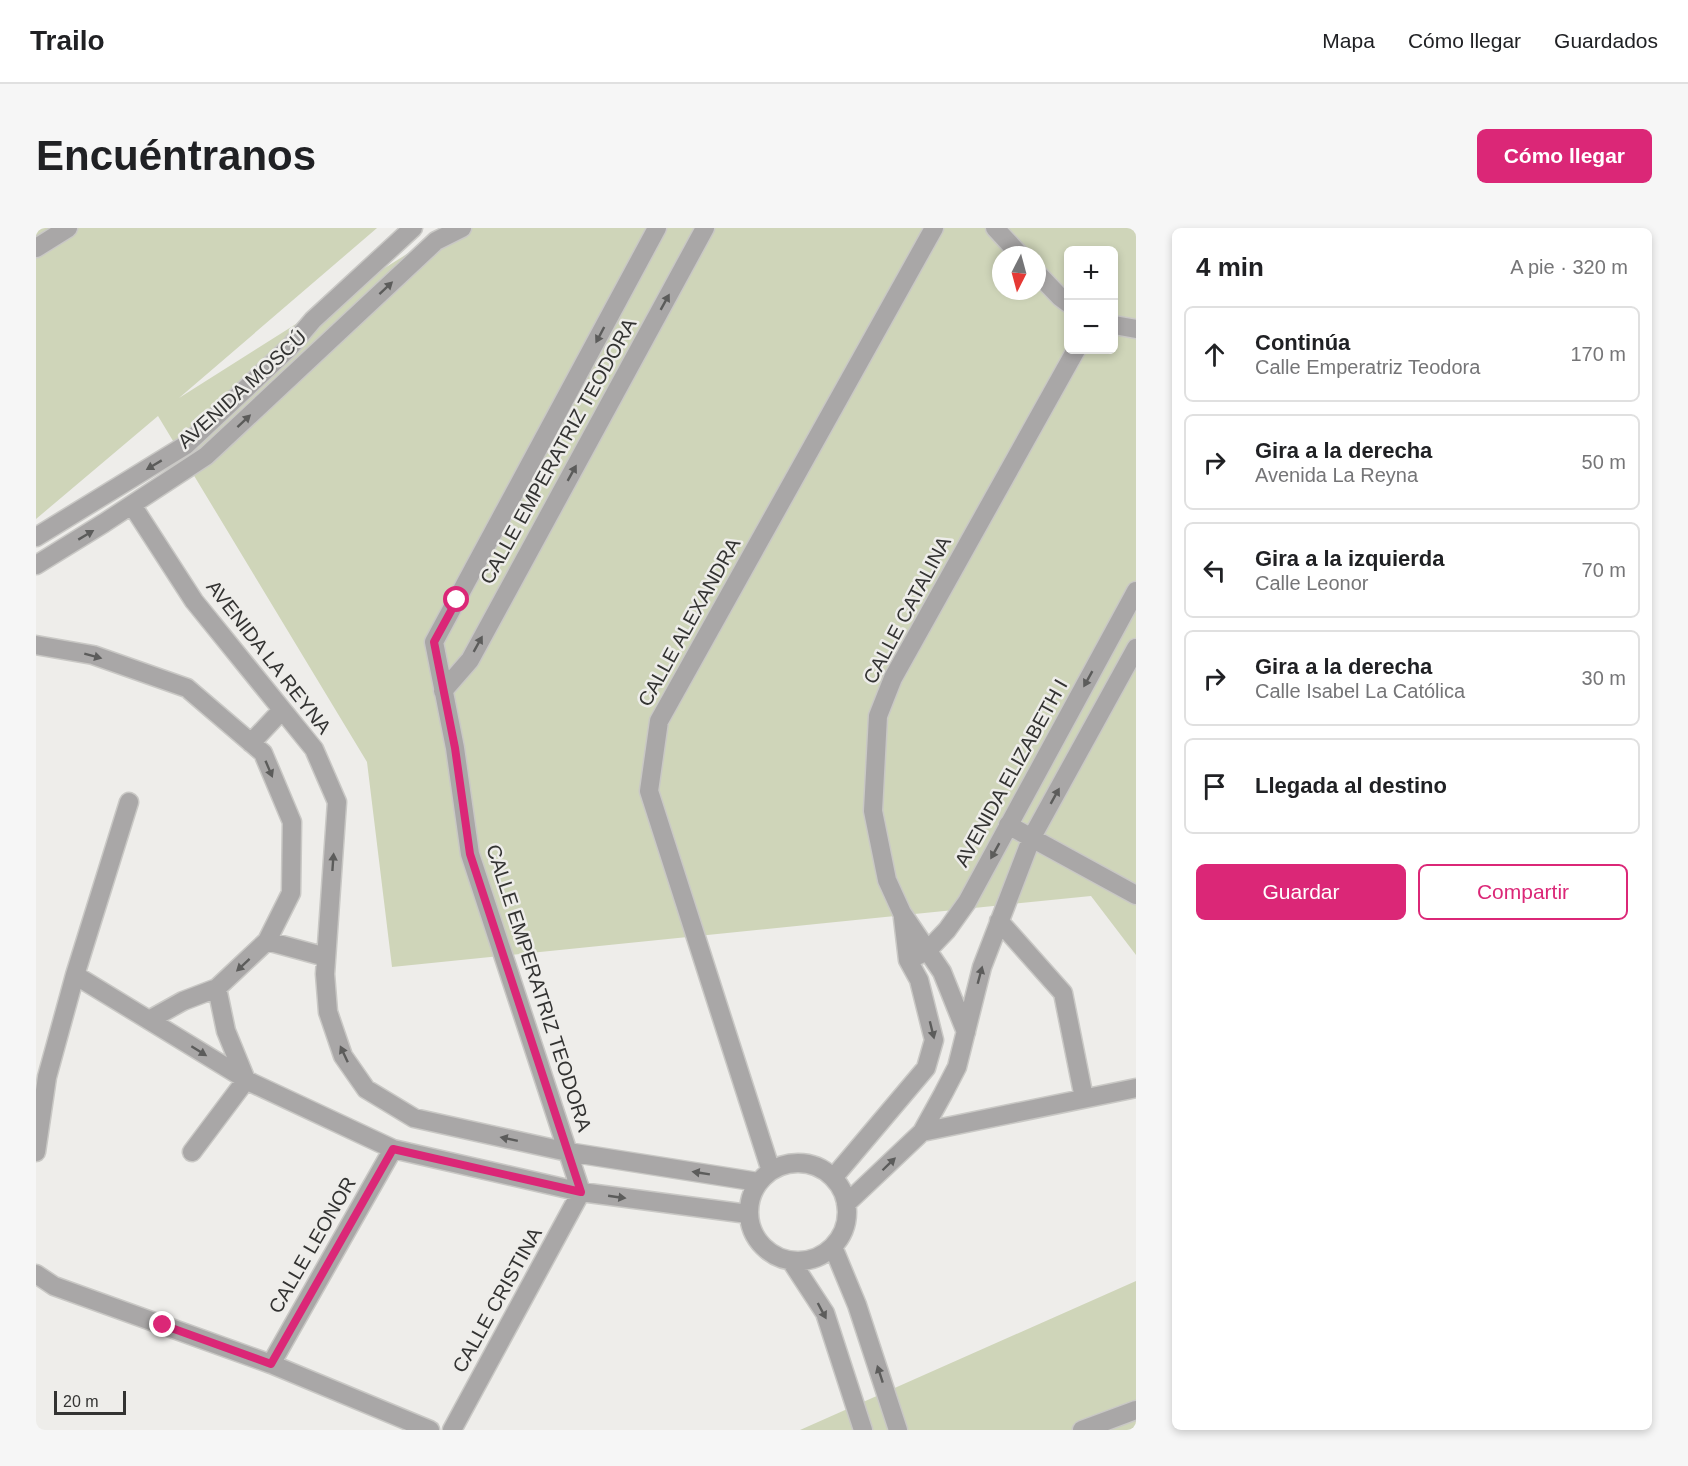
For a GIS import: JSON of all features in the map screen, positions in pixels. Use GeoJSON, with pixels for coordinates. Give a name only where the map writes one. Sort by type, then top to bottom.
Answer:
{"type":"FeatureCollection","features":[{"type":"Feature","properties":{"kind":"street"},"geometry":{"type":"LineString","coordinates":[[36,248],[68,228]]}},
{"type":"Feature","properties":{"kind":"street","name":"AVENIDA MOSCÚ"},"geometry":{"type":"LineString","coordinates":[[36,537],[186,446],[290,346],[313,320],[413,228]]}},
{"type":"Feature","properties":{"kind":"street","name":"AVENIDA MOSCÚ"},"geometry":{"type":"LineString","coordinates":[[36,565],[206,456],[306,362],[430,235],[462,228]]}},
{"type":"Feature","properties":{"kind":"street","name":"CALLE EMPERATRIZ TEODORA"},"geometry":{"type":"LineString","coordinates":[[581,1192],[470,854],[455,748],[434,642],[657,228]]}},
{"type":"Feature","properties":{"kind":"street","name":"CALLE EMPERATRIZ TEODORA"},"geometry":{"type":"LineString","coordinates":[[443,691],[470,660],[705,228]]}},
{"type":"Feature","properties":{"kind":"street","name":"CALLE ALEXANDRA"},"geometry":{"type":"LineString","coordinates":[[765,1177],[649,791],[659,721],[934,228]]}},
{"type":"Feature","properties":{"kind":"street"},"geometry":{"type":"LineString","coordinates":[[995,228],[1012,246]]}},
{"type":"Feature","properties":{"kind":"street"},"geometry":{"type":"LineString","coordinates":[[1046,282],[1064,300]]}},
{"type":"Feature","properties":{"kind":"street"},"geometry":{"type":"LineString","coordinates":[[1118,326],[1136,329]]}},
{"type":"Feature","properties":{"kind":"street"},"geometry":{"type":"LineString","coordinates":[[290,346],[306,362]]}},
{"type":"Feature","properties":{"kind":"street","name":"CALLE CATALINA"},"geometry":{"type":"LineString","coordinates":[[966,1032],[942,972],[903,913],[887,880],[873,811],[878,716],[893,678],[1074,354]]}},
{"type":"Feature","properties":{"kind":"street","name":"AVENIDA LA REYNA"},"geometry":{"type":"LineString","coordinates":[[132,505],[194,602],[314,749],[337,802],[326,957],[328,1012],[343,1056],[366,1089],[414,1118],[568,1152],[765,1177]]}},
{"type":"Feature","properties":{"kind":"street","name":"AVENIDA ELIZABETH I"},"geometry":{"type":"LineString","coordinates":[[908,960],[927,951],[947,930],[967,902],[1136,591]]}},
{"type":"Feature","properties":{"kind":"street"},"geometry":{"type":"LineString","coordinates":[[36,645],[93,655],[187,688],[262,753],[292,822],[291,893],[267,941],[217,988],[183,1002],[149,1020]]}},
{"type":"Feature","properties":{"kind":"street"},"geometry":{"type":"LineString","coordinates":[[846,1204],[922,1132],[957,1067],[982,967],[1032,837],[1136,648]]}},
{"type":"Feature","properties":{"kind":"street"},"geometry":{"type":"LineString","coordinates":[[1104,649],[1127,665]]}},
{"type":"Feature","properties":{"kind":"street"},"geometry":{"type":"LineString","coordinates":[[251,743],[282,710]]}},
{"type":"Feature","properties":{"kind":"street"},"geometry":{"type":"LineString","coordinates":[[36,1152],[47,1077],[75,975],[129,802]]}},
{"type":"Feature","properties":{"kind":"street"},"geometry":{"type":"LineString","coordinates":[[1008,825],[1136,895]]}},
{"type":"Feature","properties":{"kind":"street","name":"CALLE CATALINA"},"geometry":{"type":"LineString","coordinates":[[832,1178],[926,1068],[934,1040],[919,980],[908,960],[903,913]]}},
{"type":"Feature","properties":{"kind":"street"},"geometry":{"type":"LineString","coordinates":[[999,921],[1063,993],[1084,1098]]}},
{"type":"Feature","properties":{"kind":"street"},"geometry":{"type":"LineString","coordinates":[[267,941],[326,957]]}},
{"type":"Feature","properties":{"kind":"street"},"geometry":{"type":"LineString","coordinates":[[75,975],[246,1080],[393,1149],[581,1192],[748,1215]]}},
{"type":"Feature","properties":{"kind":"street"},"geometry":{"type":"LineString","coordinates":[[217,988],[226,1031],[246,1080]]}},
{"type":"Feature","properties":{"kind":"street"},"geometry":{"type":"LineString","coordinates":[[192,1152],[246,1080]]}},
{"type":"Feature","properties":{"kind":"street"},"geometry":{"type":"LineString","coordinates":[[922,1132],[1136,1088]]}},
{"type":"Feature","properties":{"kind":"street","name":"CALLE LEONOR"},"geometry":{"type":"LineString","coordinates":[[271,1364],[393,1149]]}},
{"type":"Feature","properties":{"kind":"street"},"geometry":{"type":"LineString","coordinates":[[804,1163],[820,1169],[832,1178],[842,1190],[846,1204],[846,1220],[842,1234],[833,1247],[821,1256],[806,1261],[791,1261],[775,1256],[761,1245],[752,1231],[748,1215],[750,1197],[765,1177],[787,1164],[804,1163]]}},
{"type":"Feature","properties":{"kind":"street","name":"CALLE CRISTINA"},"geometry":{"type":"LineString","coordinates":[[452,1430],[581,1192]]}},
{"type":"Feature","properties":{"kind":"street"},"geometry":{"type":"LineString","coordinates":[[833,1247],[857,1305],[898,1430]]}},
{"type":"Feature","properties":{"kind":"street"},"geometry":{"type":"LineString","coordinates":[[791,1261],[825,1313],[863,1430]]}},
{"type":"Feature","properties":{"kind":"street"},"geometry":{"type":"LineString","coordinates":[[36,1274],[54,1286],[271,1364],[430,1430]]}},
{"type":"Feature","properties":{"kind":"street"},"geometry":{"type":"LineString","coordinates":[[1082,1430],[1136,1410]]}},
{"type":"Feature","properties":{"kind":"green space"},"geometry":{"type":"Polygon","coordinates":[[[36,228],[377,228],[179,398],[448,228],[1136,228],[1136,955],[1091,896],[392,967],[367,762],[158,416],[36,519],[36,228]]]}},
{"type":"Feature","properties":{"kind":"green space"},"geometry":{"type":"Polygon","coordinates":[[[1136,1281],[1136,1430],[800,1430],[1136,1281]]]}},
{"type":"Feature","properties":{"kind":"route"},"geometry":{"type":"LineString","coordinates":[[163,1325],[271,1364],[393,1149],[581,1192],[470,854],[455,748],[434,642],[457,600]]}}]}
